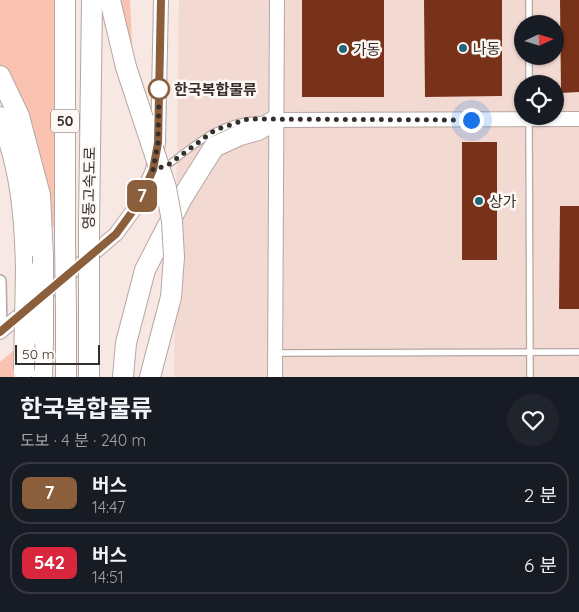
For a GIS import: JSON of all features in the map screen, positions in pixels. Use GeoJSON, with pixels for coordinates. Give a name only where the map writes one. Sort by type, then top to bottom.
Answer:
{"type":"FeatureCollection","features":[{"type":"Feature","properties":{"kind":"highway","name":"영동고속도로"},"geometry":{"type":"LineString","coordinates":[[65,0],[66,377]]}},
{"type":"Feature","properties":{"kind":"highway","name":"영동고속도로"},"geometry":{"type":"LineString","coordinates":[[89,377],[92,0]]}},
{"type":"Feature","properties":{"kind":"highway"},"geometry":{"type":"LineString","coordinates":[[110,0],[126,68],[166,188],[172,221],[174,257],[171,297],[150,377]]}},
{"type":"Feature","properties":{"kind":"highway"},"geometry":{"type":"LineString","coordinates":[[0,76],[19,116],[40,196],[43,256],[43,338],[30,375]]}},
{"type":"Feature","properties":{"kind":"highway"},"geometry":{"type":"LineString","coordinates":[[0,117],[16,162],[23,202],[30,375]]}},
{"type":"Feature","properties":{"kind":"highway"},"geometry":{"type":"LineString","coordinates":[[123,377],[126,343],[145,270],[182,198],[214,147],[240,135],[258,130],[276,120]]}},
{"type":"Feature","properties":{"kind":"street"},"geometry":{"type":"LineString","coordinates":[[0,332],[116,234],[138,204],[153,170],[158,143],[161,0]]}},
{"type":"Feature","properties":{"kind":"street"},"geometry":{"type":"LineString","coordinates":[[274,377],[277,0]]}},
{"type":"Feature","properties":{"kind":"street"},"geometry":{"type":"LineString","coordinates":[[276,120],[514,118]]}},
{"type":"Feature","properties":{"kind":"street"},"geometry":{"type":"LineString","coordinates":[[564,119],[579,119]]}},
{"type":"Feature","properties":{"kind":"street"},"geometry":{"type":"LineString","coordinates":[[0,281],[0,332]]}},
{"type":"Feature","properties":{"kind":"lane"},"geometry":{"type":"LineString","coordinates":[[530,0],[530,15]]}},
{"type":"Feature","properties":{"kind":"lane"},"geometry":{"type":"LineString","coordinates":[[153,170],[168,165],[215,130],[227,125],[248,119],[276,120]]}},
{"type":"Feature","properties":{"kind":"lane"},"geometry":{"type":"LineString","coordinates":[[529,125],[530,377]]}},
{"type":"Feature","properties":{"kind":"lane"},"geometry":{"type":"LineString","coordinates":[[274,353],[579,352]]}},
{"type":"Feature","properties":{"kind":"shaded area"},"geometry":{"type":"Polygon","coordinates":[[[0,0],[54,0],[54,227],[50,227],[26,118],[0,65],[0,0]]]}},
{"type":"Feature","properties":{"kind":"shaded area"},"geometry":{"type":"Polygon","coordinates":[[[121,0],[130,0],[133,67],[121,0]]]}},
{"type":"Feature","properties":{"kind":"shaded area"},"geometry":{"type":"Polygon","coordinates":[[[179,0],[579,0],[579,377],[174,377],[179,0]]]}},
{"type":"Feature","properties":{"kind":"shaded area"},"geometry":{"type":"Polygon","coordinates":[[[13,351],[14,377],[0,377],[0,362],[13,351]]]}},
{"type":"Feature","properties":{"kind":"building","name":"가동"},"geometry":{"type":"Polygon","coordinates":[[[302,0],[384,0],[384,97],[302,97],[302,0]]]}},
{"type":"Feature","properties":{"kind":"building","name":"나동"},"geometry":{"type":"Polygon","coordinates":[[[424,0],[502,0],[502,96],[425,97],[424,0]]]}},
{"type":"Feature","properties":{"kind":"building"},"geometry":{"type":"Polygon","coordinates":[[[560,0],[579,0],[579,92],[564,93],[564,75],[561,75],[561,65],[564,65],[564,15],[560,15],[560,0]]]}},
{"type":"Feature","properties":{"kind":"building","name":"상가"},"geometry":{"type":"Polygon","coordinates":[[[462,142],[497,142],[497,260],[462,260],[462,142]]]}},
{"type":"Feature","properties":{"kind":"building"},"geometry":{"type":"Polygon","coordinates":[[[560,206],[579,206],[579,309],[559,309],[560,206]]]}},
{"type":"Feature","properties":{"kind":"bus line","name":"7"},"geometry":{"type":"LineString","coordinates":[[0,332],[116,234],[138,204],[153,170],[158,143],[161,0]]}},
{"type":"Feature","properties":{"kind":"place","name":"나동"},"geometry":{"type":"Point","coordinates":[463,48]}},
{"type":"Feature","properties":{"kind":"place","name":"가동"},"geometry":{"type":"Point","coordinates":[343,49]}},
{"type":"Feature","properties":{"kind":"place","name":"한국복합물류"},"geometry":{"type":"Point","coordinates":[159,89]}},
{"type":"Feature","properties":{"kind":"place","name":"상가"},"geometry":{"type":"Point","coordinates":[479,201]}},
{"type":"Feature","properties":{"kind":"route"},"geometry":{"type":"LineString","coordinates":[[159,89],[158,143],[153,170],[168,165],[215,130],[248,119],[471,120]]}}]}
